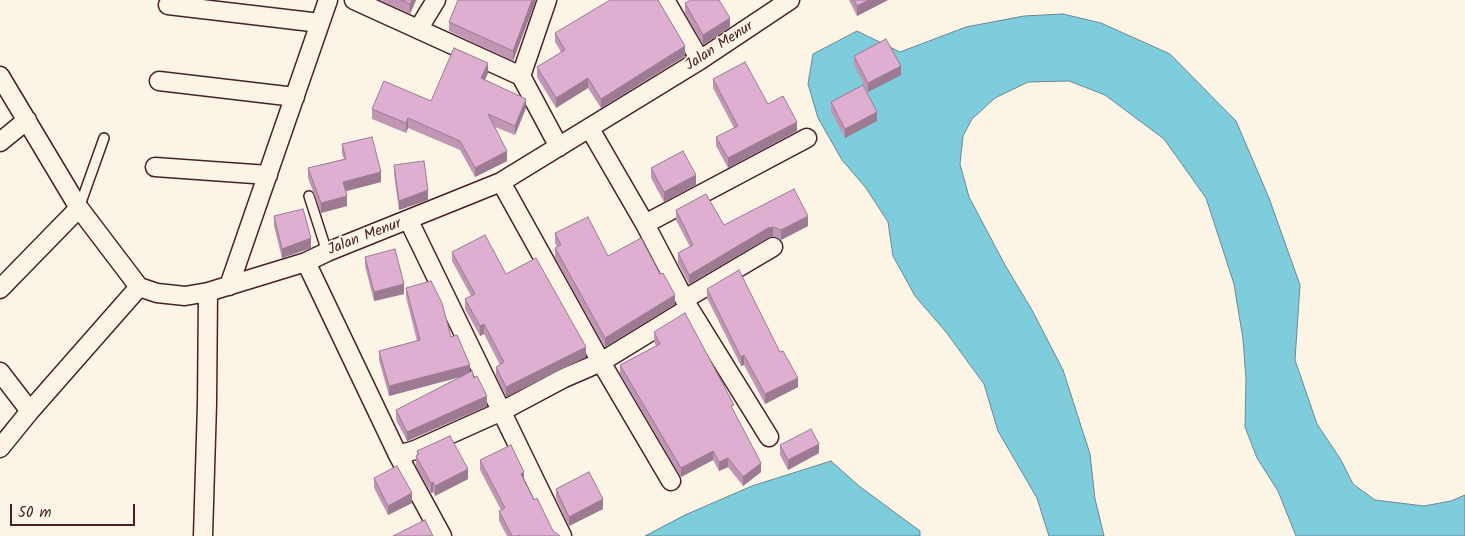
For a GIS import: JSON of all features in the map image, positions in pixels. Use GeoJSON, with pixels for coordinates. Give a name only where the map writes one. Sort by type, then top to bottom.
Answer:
{"type":"FeatureCollection","features":[{"type":"Feature","properties":{"kind":"street"},"geometry":{"type":"LineString","coordinates":[[229,286],[328,0]]}},
{"type":"Feature","properties":{"kind":"street"},"geometry":{"type":"LineString","coordinates":[[354,0],[521,76],[558,147]]}},
{"type":"Feature","properties":{"kind":"street"},"geometry":{"type":"LineString","coordinates":[[419,28],[436,0]]}},
{"type":"Feature","properties":{"kind":"street"},"geometry":{"type":"LineString","coordinates":[[521,76],[547,0]]}},
{"type":"Feature","properties":{"kind":"street"},"geometry":{"type":"LineString","coordinates":[[665,0],[700,60]]}},
{"type":"Feature","properties":{"kind":"street","name":"Jalan Menur"},"geometry":{"type":"LineString","coordinates":[[139,287],[170,296],[184,296],[229,286],[306,262],[501,182],[700,60],[790,0]]}},
{"type":"Feature","properties":{"kind":"street"},"geometry":{"type":"LineString","coordinates":[[168,5],[320,23]]}},
{"type":"Feature","properties":{"kind":"street"},"geometry":{"type":"LineString","coordinates":[[0,76],[79,208],[139,287],[0,448]]}},
{"type":"Feature","properties":{"kind":"street"},"geometry":{"type":"LineString","coordinates":[[159,81],[294,97]]}},
{"type":"Feature","properties":{"kind":"street"},"geometry":{"type":"LineString","coordinates":[[0,142],[27,120]]}},
{"type":"Feature","properties":{"kind":"street"},"geometry":{"type":"LineString","coordinates":[[590,129],[645,224],[687,304],[769,437]]}},
{"type":"Feature","properties":{"kind":"street"},"geometry":{"type":"LineString","coordinates":[[645,224],[807,138]]}},
{"type":"Feature","properties":{"kind":"street"},"geometry":{"type":"LineString","coordinates":[[155,167],[268,175]]}},
{"type":"Feature","properties":{"kind":"street"},"geometry":{"type":"LineString","coordinates":[[501,182],[601,362],[671,481]]}},
{"type":"Feature","properties":{"kind":"street"},"geometry":{"type":"LineString","coordinates":[[0,288],[79,208]]}},
{"type":"Feature","properties":{"kind":"street"},"geometry":{"type":"LineString","coordinates":[[409,221],[562,536]]}},
{"type":"Feature","properties":{"kind":"street"},"geometry":{"type":"LineString","coordinates":[[398,455],[415,450],[502,411],[564,378],[601,362],[773,247]]}},
{"type":"Feature","properties":{"kind":"street"},"geometry":{"type":"LineString","coordinates":[[306,262],[398,455],[442,536]]}},
{"type":"Feature","properties":{"kind":"street"},"geometry":{"type":"LineString","coordinates":[[203,536],[208,404],[208,292]]}},
{"type":"Feature","properties":{"kind":"street"},"geometry":{"type":"LineString","coordinates":[[0,372],[30,411]]}},
{"type":"Feature","properties":{"kind":"lane"},"geometry":{"type":"LineString","coordinates":[[79,208],[104,138]]}},
{"type":"Feature","properties":{"kind":"lane"},"geometry":{"type":"LineString","coordinates":[[309,196],[327,252]]}},
{"type":"Feature","properties":{"kind":"water"},"geometry":{"type":"Polygon","coordinates":[[[1063,14],[1101,23],[1170,54],[1236,121],[1269,198],[1300,285],[1295,360],[1317,424],[1341,460],[1353,484],[1375,500],[1424,506],[1451,501],[1465,495],[1465,536],[1296,536],[1278,491],[1257,458],[1245,427],[1246,379],[1243,339],[1234,284],[1206,198],[1164,139],[1105,95],[1069,81],[1028,82],[995,98],[972,119],[963,136],[960,164],[969,197],[1063,370],[1090,454],[1095,499],[1104,536],[1049,536],[1037,498],[998,431],[984,384],[946,332],[915,296],[893,256],[888,222],[866,188],[842,160],[818,118],[808,84],[813,54],[857,31],[900,52],[966,27],[1024,16],[1063,14]]]}},
{"type":"Feature","properties":{"kind":"water"},"geometry":{"type":"Polygon","coordinates":[[[831,461],[859,486],[920,531],[920,536],[645,536],[685,515],[752,486],[831,461]]]}},
{"type":"Feature","properties":{"kind":"building"},"geometry":{"type":"Polygon","coordinates":[[[401,0],[412,0],[410,4],[401,0]]]}},
{"type":"Feature","properties":{"kind":"building"},"geometry":{"type":"Polygon","coordinates":[[[458,0],[532,0],[513,51],[449,22],[458,0]]]}},
{"type":"Feature","properties":{"kind":"building"},"geometry":{"type":"Polygon","coordinates":[[[610,0],[658,0],[685,46],[601,99],[588,78],[556,98],[537,67],[565,50],[555,33],[610,0]]]}},
{"type":"Feature","properties":{"kind":"building"},"geometry":{"type":"Polygon","coordinates":[[[691,0],[719,0],[730,18],[703,35],[685,3],[691,0]]]}},
{"type":"Feature","properties":{"kind":"building"},"geometry":{"type":"Polygon","coordinates":[[[854,0],[869,0],[857,6],[854,0]]]}},
{"type":"Feature","properties":{"kind":"building"},"geometry":{"type":"Polygon","coordinates":[[[886,39],[901,66],[868,83],[854,56],[886,39]]]}},
{"type":"Feature","properties":{"kind":"building"},"geometry":{"type":"Polygon","coordinates":[[[454,48],[488,63],[481,78],[526,99],[515,126],[488,114],[507,151],[475,168],[460,141],[408,118],[406,123],[372,109],[384,81],[431,101],[454,48]]]}},
{"type":"Feature","properties":{"kind":"building"},"geometry":{"type":"Polygon","coordinates":[[[745,62],[768,104],[783,96],[797,122],[728,158],[716,137],[738,126],[713,79],[745,62]]]}},
{"type":"Feature","properties":{"kind":"building"},"geometry":{"type":"Polygon","coordinates":[[[863,85],[877,112],[845,129],[831,102],[863,85]]]}},
{"type":"Feature","properties":{"kind":"building"},"geometry":{"type":"Polygon","coordinates":[[[372,137],[381,172],[343,182],[347,196],[321,203],[308,168],[346,159],[342,144],[372,137]]]}},
{"type":"Feature","properties":{"kind":"building"},"geometry":{"type":"Polygon","coordinates":[[[683,151],[696,175],[664,192],[651,168],[683,151]]]}},
{"type":"Feature","properties":{"kind":"building"},"geometry":{"type":"Polygon","coordinates":[[[424,161],[428,190],[399,201],[394,165],[424,161]]]}},
{"type":"Feature","properties":{"kind":"building"},"geometry":{"type":"Polygon","coordinates":[[[794,189],[808,216],[781,230],[773,227],[768,228],[689,275],[678,253],[693,245],[676,210],[706,194],[724,225],[794,189]]]}},
{"type":"Feature","properties":{"kind":"building"},"geometry":{"type":"Polygon","coordinates":[[[303,209],[311,238],[282,249],[274,216],[303,209]]]}},
{"type":"Feature","properties":{"kind":"building"},"geometry":{"type":"Polygon","coordinates":[[[588,217],[608,256],[641,238],[660,274],[663,273],[675,295],[605,338],[555,248],[561,245],[555,233],[588,217]]]}},
{"type":"Feature","properties":{"kind":"building"},"geometry":{"type":"Polygon","coordinates":[[[485,235],[506,274],[536,258],[586,347],[506,387],[496,367],[504,362],[484,324],[480,326],[465,299],[475,294],[452,252],[485,235]]]}},
{"type":"Feature","properties":{"kind":"building"},"geometry":{"type":"Polygon","coordinates":[[[395,249],[404,284],[374,292],[365,257],[395,249]]]}},
{"type":"Feature","properties":{"kind":"building"},"geometry":{"type":"Polygon","coordinates":[[[739,270],[780,352],[783,351],[798,378],[765,394],[744,355],[741,357],[707,289],[739,270]]]}},
{"type":"Feature","properties":{"kind":"building"},"geometry":{"type":"Polygon","coordinates":[[[431,281],[442,303],[451,337],[457,335],[470,365],[389,386],[379,351],[420,340],[406,288],[431,281]]]}},
{"type":"Feature","properties":{"kind":"building"},"geometry":{"type":"Polygon","coordinates":[[[685,313],[734,405],[731,406],[761,463],[743,477],[728,458],[719,462],[713,451],[681,468],[620,365],[660,344],[654,332],[685,313]]]}},
{"type":"Feature","properties":{"kind":"building"},"geometry":{"type":"Polygon","coordinates":[[[472,371],[474,378],[477,376],[487,396],[407,432],[396,410],[472,371]]]}},
{"type":"Feature","properties":{"kind":"building"},"geometry":{"type":"Polygon","coordinates":[[[811,429],[819,444],[788,460],[780,445],[811,429]]]}},
{"type":"Feature","properties":{"kind":"building"},"geometry":{"type":"Polygon","coordinates":[[[450,436],[468,469],[435,486],[433,482],[431,483],[416,456],[419,454],[417,451],[450,436]]]}},
{"type":"Feature","properties":{"kind":"building"},"geometry":{"type":"Polygon","coordinates":[[[511,445],[524,472],[521,474],[534,500],[537,498],[553,531],[560,536],[512,536],[499,511],[505,508],[480,460],[511,445]]]}},
{"type":"Feature","properties":{"kind":"building"},"geometry":{"type":"Polygon","coordinates":[[[397,466],[412,493],[388,506],[374,478],[397,466]]]}},
{"type":"Feature","properties":{"kind":"building"},"geometry":{"type":"Polygon","coordinates":[[[589,472],[603,499],[569,517],[556,489],[589,472]]]}},
{"type":"Feature","properties":{"kind":"building"},"geometry":{"type":"Polygon","coordinates":[[[425,520],[433,536],[393,536],[425,520]]]}}]}
